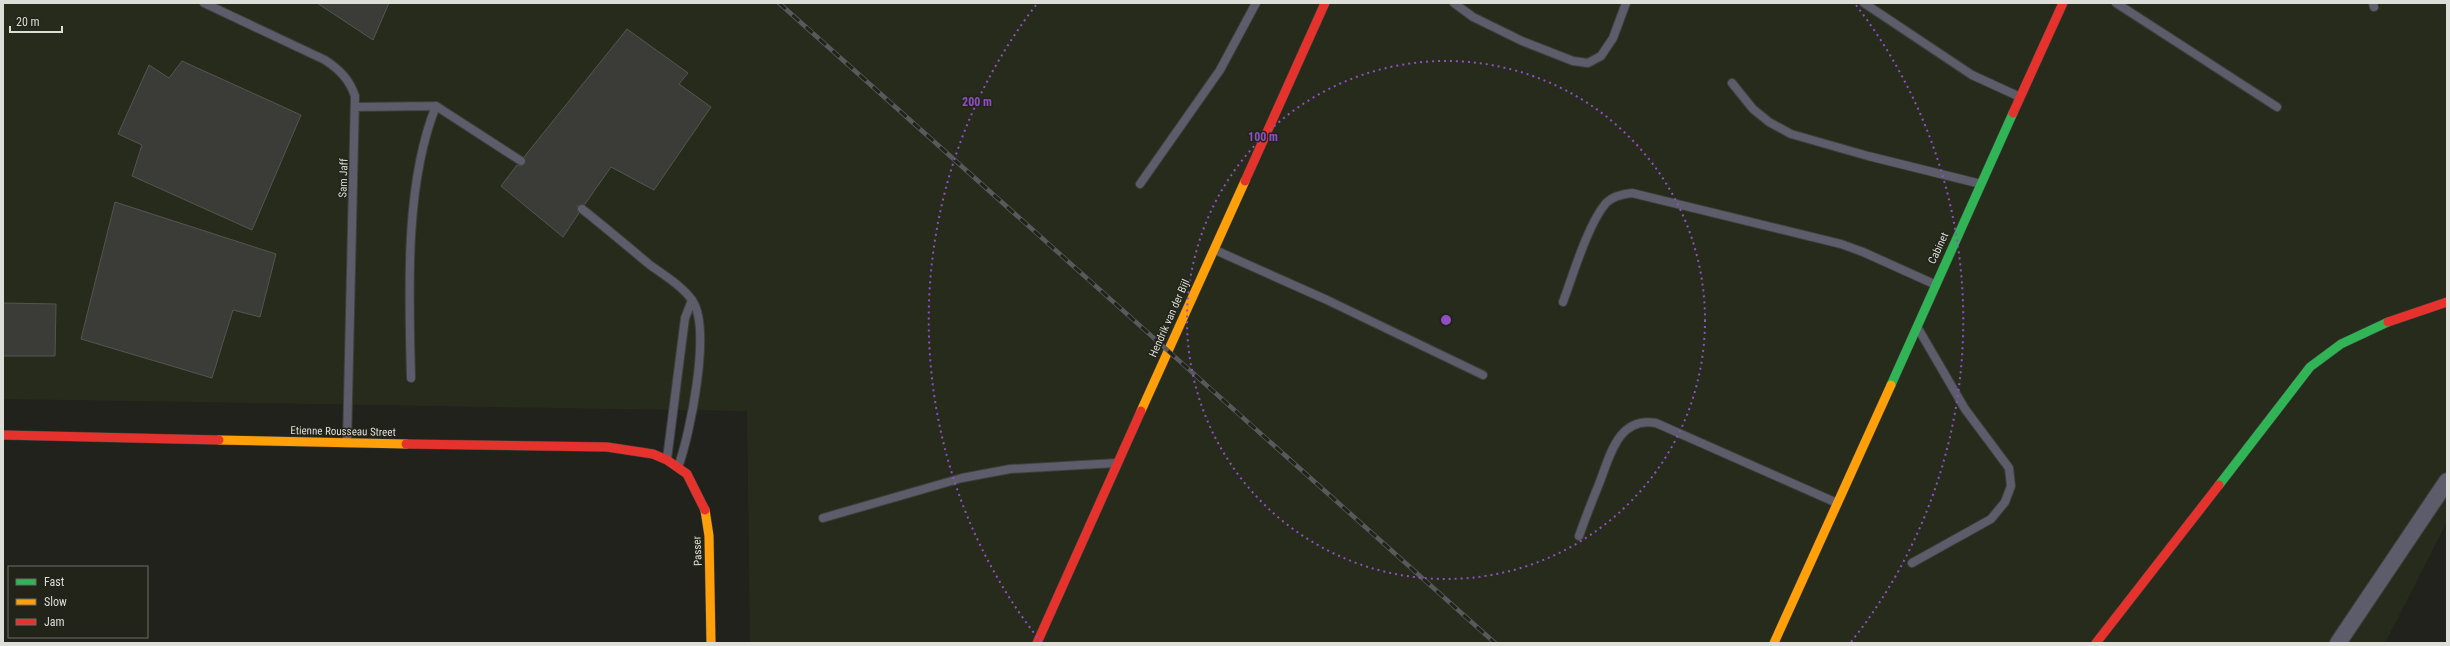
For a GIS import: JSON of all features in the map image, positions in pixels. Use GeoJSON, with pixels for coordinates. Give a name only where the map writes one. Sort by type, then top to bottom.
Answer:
{"type":"FeatureCollection","features":[{"type":"Feature","properties":{"kind":"street","name":"Hendrik van der Bijl"},"geometry":{"type":"LineString","coordinates":[[1037,643],[1325,3]]}},
{"type":"Feature","properties":{"kind":"street","name":"Cabinet"},"geometry":{"type":"LineString","coordinates":[[1774,643],[2063,3]]}},
{"type":"Feature","properties":{"kind":"street"},"geometry":{"type":"LineString","coordinates":[[2096,643],[2310,367],[2338,344],[2362,332],[2447,302]]}},
{"type":"Feature","properties":{"kind":"street","name":"Etienne Rousseau Street"},"geometry":{"type":"LineString","coordinates":[[3,435],[347,444],[607,447],[641,451],[667,460],[678,467]]}},
{"type":"Feature","properties":{"kind":"street","name":"Passer"},"geometry":{"type":"LineString","coordinates":[[678,467],[693,483],[704,506],[707,520],[710,561],[711,643]]}},
{"type":"Feature","properties":{"kind":"street"},"geometry":{"type":"LineString","coordinates":[[2338,643],[2447,480]]}},
{"type":"Feature","properties":{"kind":"lane","name":"Sam Jaff"},"geometry":{"type":"LineString","coordinates":[[204,3],[334,66],[351,83],[355,96],[356,107],[347,444]]}},
{"type":"Feature","properties":{"kind":"lane"},"geometry":{"type":"LineString","coordinates":[[1140,184],[1220,70],[1256,3]]}},
{"type":"Feature","properties":{"kind":"lane"},"geometry":{"type":"LineString","coordinates":[[1454,3],[1473,17],[1522,41],[1573,61],[1588,63],[1601,56],[1612,38],[1626,3]]}},
{"type":"Feature","properties":{"kind":"lane"},"geometry":{"type":"LineString","coordinates":[[1864,3],[1972,75],[2020,97]]}},
{"type":"Feature","properties":{"kind":"lane"},"geometry":{"type":"LineString","coordinates":[[2116,3],[2277,107]]}},
{"type":"Feature","properties":{"kind":"lane"},"geometry":{"type":"LineString","coordinates":[[1732,83],[1753,109],[1769,122],[1791,134],[1868,156],[1981,184]]}},
{"type":"Feature","properties":{"kind":"lane"},"geometry":{"type":"LineString","coordinates":[[411,378],[409,293],[416,185],[425,134],[436,106]]}},
{"type":"Feature","properties":{"kind":"lane"},"geometry":{"type":"LineString","coordinates":[[356,107],[436,106],[521,161]]}},
{"type":"Feature","properties":{"kind":"lane"},"geometry":{"type":"LineString","coordinates":[[1563,302],[1597,218],[1607,203],[1617,196],[1632,193],[1841,244],[1863,252],[1935,284]]}},
{"type":"Feature","properties":{"kind":"lane"},"geometry":{"type":"LineString","coordinates":[[582,209],[692,300],[698,315],[701,334],[691,418],[678,467]]}},
{"type":"Feature","properties":{"kind":"lane"},"geometry":{"type":"LineString","coordinates":[[1213,249],[1327,300],[1483,375]]}},
{"type":"Feature","properties":{"kind":"lane"},"geometry":{"type":"LineString","coordinates":[[667,460],[685,318],[692,300]]}},
{"type":"Feature","properties":{"kind":"lane"},"geometry":{"type":"LineString","coordinates":[[1912,564],[1991,519],[2005,502],[2011,486],[2009,468],[1965,409],[1916,326]]}},
{"type":"Feature","properties":{"kind":"lane"},"geometry":{"type":"LineString","coordinates":[[1578,536],[1615,443],[1634,425],[1645,421],[1656,423],[1838,504]]}},
{"type":"Feature","properties":{"kind":"lane"},"geometry":{"type":"LineString","coordinates":[[823,518],[962,478],[1010,468],[1117,463]]}},
{"type":"Feature","properties":{"kind":"shaded area"},"geometry":{"type":"Polygon","coordinates":[[[3,3],[2447,3],[2447,522],[2385,643],[750,643],[747,411],[3,399],[3,3]]]}},
{"type":"Feature","properties":{"kind":"building"},"geometry":{"type":"Polygon","coordinates":[[[317,3],[389,3],[373,40],[317,3]]]}},
{"type":"Feature","properties":{"kind":"building"},"geometry":{"type":"Polygon","coordinates":[[[627,29],[688,73],[679,84],[711,107],[654,190],[611,167],[585,204],[577,206],[579,213],[563,237],[501,186],[517,165],[521,166],[525,164],[524,157],[627,29]]]}},
{"type":"Feature","properties":{"kind":"building"},"geometry":{"type":"Polygon","coordinates":[[[182,61],[301,115],[252,230],[132,176],[142,145],[118,134],[149,65],[169,78],[182,61]]]}},
{"type":"Feature","properties":{"kind":"building"},"geometry":{"type":"Polygon","coordinates":[[[115,202],[276,254],[260,317],[233,310],[212,378],[81,339],[115,202]]]}},
{"type":"Feature","properties":{"kind":"building"},"geometry":{"type":"Polygon","coordinates":[[[3,303],[56,304],[55,356],[3,356],[3,303]]]}},
{"type":"Feature","properties":{"kind":"railway"},"geometry":{"type":"LineString","coordinates":[[779,3],[1495,643]]}},
{"type":"Feature","properties":{"kind":"traffic: fast"},"geometry":{"type":"LineString","coordinates":[[1891,385],[2013,113]]}},
{"type":"Feature","properties":{"kind":"traffic: fast"},"geometry":{"type":"LineString","coordinates":[[2219,485],[2310,367],[2341,344],[2388,322]]}},
{"type":"Feature","properties":{"kind":"traffic: slow"},"geometry":{"type":"LineString","coordinates":[[1141,411],[1245,181]]}},
{"type":"Feature","properties":{"kind":"traffic: slow"},"geometry":{"type":"LineString","coordinates":[[1774,643],[1891,385]]}},
{"type":"Feature","properties":{"kind":"traffic: slow"},"geometry":{"type":"LineString","coordinates":[[219,440],[406,444]]}},
{"type":"Feature","properties":{"kind":"traffic: slow"},"geometry":{"type":"LineString","coordinates":[[705,510],[709,536],[711,643]]}},
{"type":"Feature","properties":{"kind":"traffic: jam"},"geometry":{"type":"LineString","coordinates":[[1245,181],[1325,3]]}},
{"type":"Feature","properties":{"kind":"traffic: jam"},"geometry":{"type":"LineString","coordinates":[[2013,113],[2063,3]]}},
{"type":"Feature","properties":{"kind":"traffic: jam"},"geometry":{"type":"LineString","coordinates":[[2388,322],[2447,302]]}},
{"type":"Feature","properties":{"kind":"traffic: jam"},"geometry":{"type":"LineString","coordinates":[[1037,643],[1141,411]]}},
{"type":"Feature","properties":{"kind":"traffic: jam"},"geometry":{"type":"LineString","coordinates":[[3,435],[219,440]]}},
{"type":"Feature","properties":{"kind":"traffic: jam"},"geometry":{"type":"LineString","coordinates":[[406,444],[607,447],[653,454],[667,460],[687,474],[705,510]]}},
{"type":"Feature","properties":{"kind":"traffic: jam"},"geometry":{"type":"LineString","coordinates":[[2096,643],[2219,485]]}}]}
